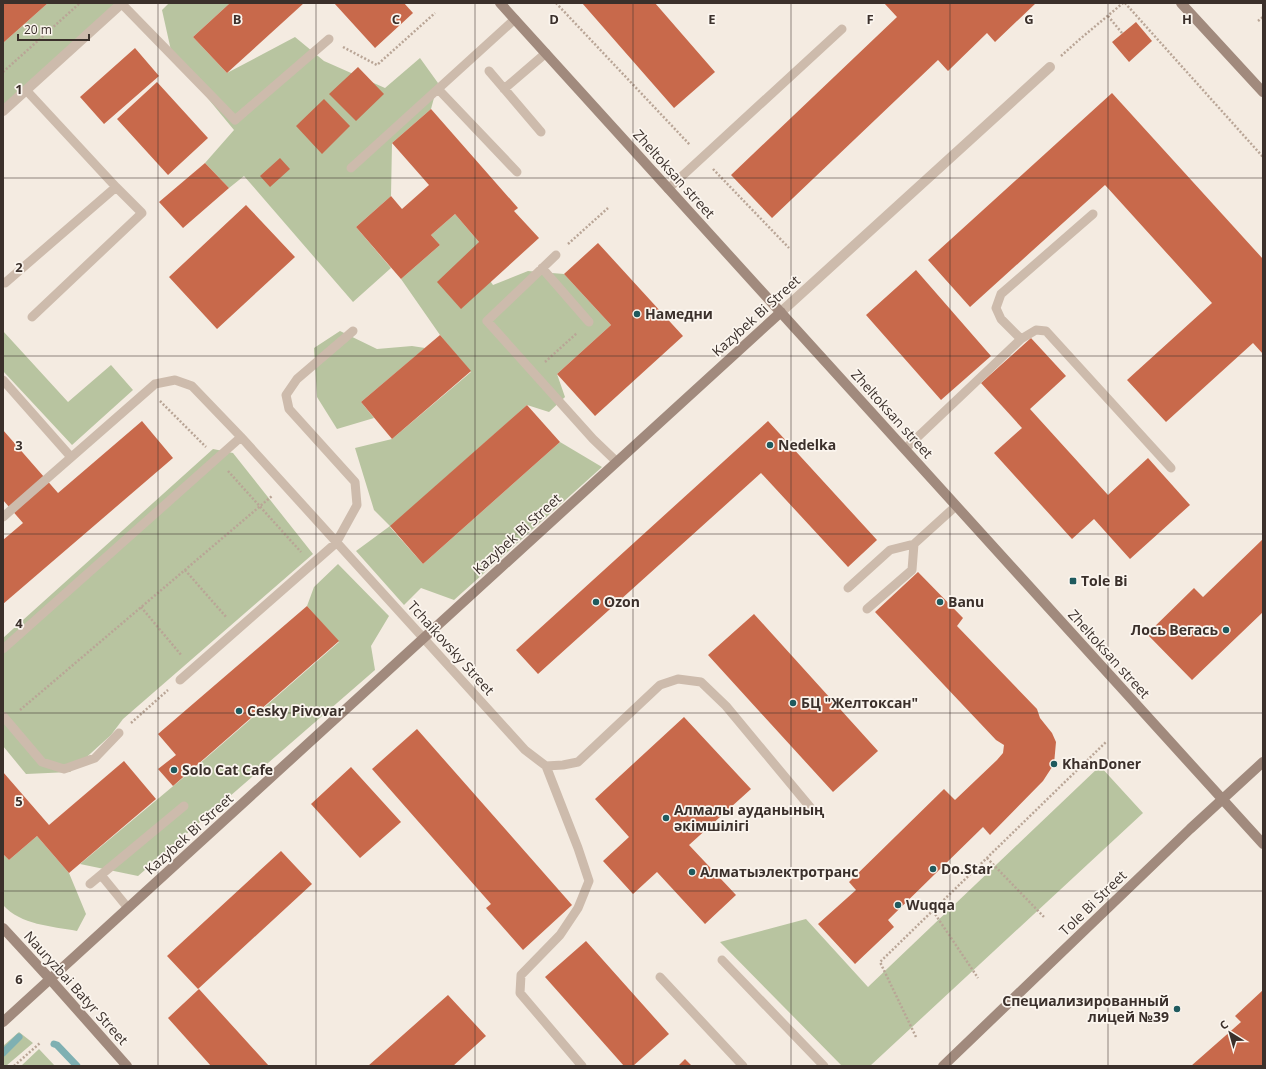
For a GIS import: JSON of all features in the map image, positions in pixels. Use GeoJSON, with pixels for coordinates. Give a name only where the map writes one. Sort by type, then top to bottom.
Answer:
{"type":"FeatureCollection","features":[{"type":"Feature","properties":{"kind":"main road","name":"Zheltoksan street"},"geometry":{"type":"LineString","coordinates":[[500,3],[1263,844]]}},
{"type":"Feature","properties":{"kind":"main road"},"geometry":{"type":"LineString","coordinates":[[1181,3],[1263,92]]}},
{"type":"Feature","properties":{"kind":"main road","name":"Kazybek Bi Street"},"geometry":{"type":"LineString","coordinates":[[3,1022],[781,312]]}},
{"type":"Feature","properties":{"kind":"main road","name":"Tole Bi Street"},"geometry":{"type":"LineString","coordinates":[[943,1066],[1263,762]]}},
{"type":"Feature","properties":{"kind":"main road","name":"Nauryzbai Batyr Street"},"geometry":{"type":"LineString","coordinates":[[3,928],[127,1066]]}},
{"type":"Feature","properties":{"kind":"street"},"geometry":{"type":"LineString","coordinates":[[3,111],[121,3]]}},
{"type":"Feature","properties":{"kind":"street","name":"Kazybek Bi Street"},"geometry":{"type":"LineString","coordinates":[[781,312],[1050,67]]}},
{"type":"Feature","properties":{"kind":"lane"},"geometry":{"type":"LineString","coordinates":[[121,3],[235,120],[329,39]]}},
{"type":"Feature","properties":{"kind":"lane"},"geometry":{"type":"LineString","coordinates":[[350,168],[515,20]]}},
{"type":"Feature","properties":{"kind":"lane"},"geometry":{"type":"LineString","coordinates":[[668,189],[842,29]]}},
{"type":"Feature","properties":{"kind":"lane"},"geometry":{"type":"LineString","coordinates":[[504,89],[546,53]]}},
{"type":"Feature","properties":{"kind":"lane"},"geometry":{"type":"LineString","coordinates":[[489,71],[541,132]]}},
{"type":"Feature","properties":{"kind":"lane"},"geometry":{"type":"LineString","coordinates":[[438,89],[517,172]]}},
{"type":"Feature","properties":{"kind":"lane"},"geometry":{"type":"LineString","coordinates":[[26,90],[142,213],[32,317]]}},
{"type":"Feature","properties":{"kind":"lane"},"geometry":{"type":"LineString","coordinates":[[5,283],[116,187]]}},
{"type":"Feature","properties":{"kind":"lane"},"geometry":{"type":"LineString","coordinates":[[1021,339],[1001,319],[996,308],[1001,294],[1093,214]]}},
{"type":"Feature","properties":{"kind":"lane"},"geometry":{"type":"LineString","coordinates":[[556,255],[487,320],[593,439],[617,462]]}},
{"type":"Feature","properties":{"kind":"lane"},"geometry":{"type":"LineString","coordinates":[[542,268],[589,322]]}},
{"type":"Feature","properties":{"kind":"lane"},"geometry":{"type":"LineString","coordinates":[[904,449],[1021,339],[1036,330],[1046,331],[1171,468]]}},
{"type":"Feature","properties":{"kind":"lane"},"geometry":{"type":"LineString","coordinates":[[180,680],[336,543],[357,505],[355,482],[289,409],[286,395],[297,379],[353,331]]}},
{"type":"Feature","properties":{"kind":"lane"},"geometry":{"type":"LineString","coordinates":[[3,380],[71,457]]}},
{"type":"Feature","properties":{"kind":"lane","name":"Tchaikovsky Street"},"geometry":{"type":"LineString","coordinates":[[3,517],[155,384],[175,380],[192,386],[241,437],[525,750],[546,766]]}},
{"type":"Feature","properties":{"kind":"lane"},"geometry":{"type":"LineString","coordinates":[[3,649],[241,437]]}},
{"type":"Feature","properties":{"kind":"lane"},"geometry":{"type":"LineString","coordinates":[[848,588],[890,550],[914,544],[956,506]]}},
{"type":"Feature","properties":{"kind":"lane"},"geometry":{"type":"LineString","coordinates":[[867,609],[912,570],[914,544]]}},
{"type":"Feature","properties":{"kind":"lane"},"geometry":{"type":"LineString","coordinates":[[582,1066],[520,993],[521,975],[560,935],[578,908],[589,881],[578,848],[546,766],[578,762],[660,685],[678,679],[701,682],[726,706],[810,807]]}},
{"type":"Feature","properties":{"kind":"lane"},"geometry":{"type":"LineString","coordinates":[[5,719],[42,762],[64,768],[95,758],[119,734]]}},
{"type":"Feature","properties":{"kind":"lane"},"geometry":{"type":"LineString","coordinates":[[90,884],[184,806]]}},
{"type":"Feature","properties":{"kind":"lane"},"geometry":{"type":"LineString","coordinates":[[101,875],[128,908]]}},
{"type":"Feature","properties":{"kind":"lane"},"geometry":{"type":"LineString","coordinates":[[722,960],[824,1066]]}},
{"type":"Feature","properties":{"kind":"lane"},"geometry":{"type":"LineString","coordinates":[[660,977],[743,1066]]}},
{"type":"Feature","properties":{"kind":"path"},"geometry":{"type":"LineString","coordinates":[[3,72],[80,3]]}},
{"type":"Feature","properties":{"kind":"path"},"geometry":{"type":"LineString","coordinates":[[556,3],[789,248]]}},
{"type":"Feature","properties":{"kind":"path"},"geometry":{"type":"LineString","coordinates":[[1050,67],[1080,39],[1124,3],[1263,157]]}},
{"type":"Feature","properties":{"kind":"path"},"geometry":{"type":"LineString","coordinates":[[329,39],[377,66],[435,13]]}},
{"type":"Feature","properties":{"kind":"path"},"geometry":{"type":"LineString","coordinates":[[1108,16],[1122,33]]}},
{"type":"Feature","properties":{"kind":"path"},"geometry":{"type":"LineString","coordinates":[[1258,21],[1263,17]]}},
{"type":"Feature","properties":{"kind":"path"},"geometry":{"type":"LineString","coordinates":[[556,255],[608,208]]}},
{"type":"Feature","properties":{"kind":"path"},"geometry":{"type":"LineString","coordinates":[[533,372],[589,322]]}},
{"type":"Feature","properties":{"kind":"path"},"geometry":{"type":"LineString","coordinates":[[148,390],[217,458],[312,564]]}},
{"type":"Feature","properties":{"kind":"path"},"geometry":{"type":"LineString","coordinates":[[5,719],[141,607],[284,485]]}},
{"type":"Feature","properties":{"kind":"path"},"geometry":{"type":"LineString","coordinates":[[185,570],[237,630]]}},
{"type":"Feature","properties":{"kind":"path"},"geometry":{"type":"LineString","coordinates":[[141,607],[193,669]]}},
{"type":"Feature","properties":{"kind":"path"},"geometry":{"type":"LineString","coordinates":[[119,734],[180,680]]}},
{"type":"Feature","properties":{"kind":"path"},"geometry":{"type":"LineString","coordinates":[[916,1037],[880,962],[1106,742]]}},
{"type":"Feature","properties":{"kind":"path"},"geometry":{"type":"LineString","coordinates":[[988,858],[1044,917]]}},
{"type":"Feature","properties":{"kind":"path"},"geometry":{"type":"LineString","coordinates":[[933,911],[978,978]]}},
{"type":"Feature","properties":{"kind":"path"},"geometry":{"type":"LineString","coordinates":[[14,1066],[40,1043]]}},
{"type":"Feature","properties":{"kind":"green space"},"geometry":{"type":"Polygon","coordinates":[[[48,3],[122,3],[3,111],[3,43],[48,3]]]}},
{"type":"Feature","properties":{"kind":"green space"},"geometry":{"type":"Polygon","coordinates":[[[169,3],[230,3],[193,37],[227,73],[295,37],[324,61],[385,88],[420,58],[438,83],[431,109],[392,143],[391,196],[356,227],[391,268],[353,302],[244,176],[229,188],[205,163],[234,130],[172,55],[162,10],[169,3]]]}},
{"type":"Feature","properties":{"kind":"green space"},"geometry":{"type":"Polygon","coordinates":[[[455,214],[479,242],[476,261],[493,285],[528,271],[564,274],[611,325],[557,374],[565,397],[549,412],[527,405],[390,527],[423,564],[560,442],[602,467],[454,600],[421,588],[404,605],[356,551],[390,526],[374,510],[355,448],[392,439],[471,372],[440,335],[401,279],[440,245],[431,235],[455,214]]]}},
{"type":"Feature","properties":{"kind":"green space"},"geometry":{"type":"Polygon","coordinates":[[[3,331],[68,402],[111,365],[133,390],[72,445],[3,371],[3,331]]]}},
{"type":"Feature","properties":{"kind":"green space"},"geometry":{"type":"Polygon","coordinates":[[[340,331],[377,349],[412,346],[425,348],[361,402],[374,418],[337,429],[317,397],[314,348],[340,331]]]}},
{"type":"Feature","properties":{"kind":"green space"},"geometry":{"type":"Polygon","coordinates":[[[213,449],[233,453],[313,554],[123,719],[111,735],[70,772],[26,774],[3,746],[3,638],[213,449]]]}},
{"type":"Feature","properties":{"kind":"green space"},"geometry":{"type":"Polygon","coordinates":[[[338,564],[389,616],[371,646],[375,670],[138,876],[80,864],[190,772],[339,642],[307,606],[314,587],[338,564]]]}},
{"type":"Feature","properties":{"kind":"green space"},"geometry":{"type":"Polygon","coordinates":[[[1100,766],[1143,813],[870,1066],[842,1066],[720,942],[806,919],[868,987],[1100,766]]]}},
{"type":"Feature","properties":{"kind":"green space"},"geometry":{"type":"Polygon","coordinates":[[[37,836],[69,873],[86,914],[77,931],[27,921],[10,912],[3,905],[3,854],[9,860],[37,836]]]}},
{"type":"Feature","properties":{"kind":"green space"},"geometry":{"type":"Polygon","coordinates":[[[19,1032],[33,1043],[6,1066],[3,1066],[3,1046],[19,1032]]]}},
{"type":"Feature","properties":{"kind":"green space"},"geometry":{"type":"Polygon","coordinates":[[[39,1049],[55,1066],[21,1066],[39,1049]]]}},
{"type":"Feature","properties":{"kind":"building"},"geometry":{"type":"Polygon","coordinates":[[[3,3],[48,3],[3,43],[3,3]]]}},
{"type":"Feature","properties":{"kind":"building"},"geometry":{"type":"Polygon","coordinates":[[[230,3],[304,3],[227,73],[193,37],[230,3]]]}},
{"type":"Feature","properties":{"kind":"building"},"geometry":{"type":"Polygon","coordinates":[[[334,3],[404,3],[413,13],[375,48],[334,3]]]}},
{"type":"Feature","properties":{"kind":"building"},"geometry":{"type":"Polygon","coordinates":[[[582,3],[655,3],[715,72],[674,108],[582,3]]]}},
{"type":"Feature","properties":{"kind":"building"},"geometry":{"type":"Polygon","coordinates":[[[884,3],[1036,3],[995,42],[987,33],[948,71],[938,60],[772,218],[731,175],[897,17],[884,3]]]}},
{"type":"Feature","properties":{"kind":"building"},"geometry":{"type":"Polygon","coordinates":[[[1136,22],[1152,41],[1129,62],[1112,42],[1136,22]]]}},
{"type":"Feature","properties":{"kind":"building"},"geometry":{"type":"Polygon","coordinates":[[[135,48],[159,76],[104,124],[80,97],[135,48]]]}},
{"type":"Feature","properties":{"kind":"building"},"geometry":{"type":"Polygon","coordinates":[[[358,67],[384,94],[356,121],[329,94],[358,67]]]}},
{"type":"Feature","properties":{"kind":"building"},"geometry":{"type":"Polygon","coordinates":[[[157,82],[208,138],[168,175],[117,119],[157,82]]]}},
{"type":"Feature","properties":{"kind":"building"},"geometry":{"type":"Polygon","coordinates":[[[1112,93],[1263,259],[1263,354],[1253,343],[1166,422],[1127,380],[1212,303],[1105,185],[970,307],[928,260],[1112,93]]]}},
{"type":"Feature","properties":{"kind":"building"},"geometry":{"type":"Polygon","coordinates":[[[324,99],[350,126],[322,154],[296,126],[324,99]]]}},
{"type":"Feature","properties":{"kind":"building"},"geometry":{"type":"Polygon","coordinates":[[[431,109],[518,208],[514,211],[539,238],[461,309],[437,282],[479,242],[455,214],[431,235],[440,245],[401,279],[356,227],[391,196],[402,209],[429,185],[392,143],[431,109]]]}},
{"type":"Feature","properties":{"kind":"building"},"geometry":{"type":"Polygon","coordinates":[[[280,158],[290,169],[270,187],[260,176],[280,158]]]}},
{"type":"Feature","properties":{"kind":"building"},"geometry":{"type":"Polygon","coordinates":[[[205,163],[229,188],[183,228],[159,202],[205,163]]]}},
{"type":"Feature","properties":{"kind":"building"},"geometry":{"type":"Polygon","coordinates":[[[246,205],[295,257],[217,329],[169,277],[246,205]]]}},
{"type":"Feature","properties":{"kind":"building"},"geometry":{"type":"Polygon","coordinates":[[[598,243],[683,336],[595,416],[557,374],[611,325],[564,274],[598,243]]]}},
{"type":"Feature","properties":{"kind":"building"},"geometry":{"type":"Polygon","coordinates":[[[916,270],[991,356],[941,400],[866,315],[916,270]]]}},
{"type":"Feature","properties":{"kind":"building"},"geometry":{"type":"Polygon","coordinates":[[[440,335],[471,371],[392,439],[361,402],[440,335]]]}},
{"type":"Feature","properties":{"kind":"building"},"geometry":{"type":"Polygon","coordinates":[[[1031,338],[1066,376],[1030,409],[1108,495],[1148,458],[1190,505],[1130,559],[1094,519],[1072,539],[994,453],[1022,428],[981,383],[1031,338]]]}},
{"type":"Feature","properties":{"kind":"building"},"geometry":{"type":"Polygon","coordinates":[[[527,405],[560,442],[423,564],[390,526],[527,405]]]}},
{"type":"Feature","properties":{"kind":"building"},"geometry":{"type":"Polygon","coordinates":[[[142,421],[173,458],[3,604],[3,540],[23,523],[3,500],[3,430],[58,493],[142,421]]]}},
{"type":"Feature","properties":{"kind":"building"},"geometry":{"type":"Polygon","coordinates":[[[768,421],[877,540],[848,567],[761,473],[538,674],[516,650],[768,421]]]}},
{"type":"Feature","properties":{"kind":"building"},"geometry":{"type":"Polygon","coordinates":[[[1263,539],[1263,612],[1192,680],[1147,634],[1194,588],[1203,597],[1263,539]]]}},
{"type":"Feature","properties":{"kind":"building"},"geometry":{"type":"Polygon","coordinates":[[[918,572],[963,618],[957,626],[1037,709],[1040,718],[1052,733],[1056,742],[1054,764],[1043,781],[990,835],[983,827],[888,920],[894,927],[855,964],[818,924],[856,890],[849,882],[944,789],[955,800],[1003,753],[1004,745],[996,740],[875,612],[918,572]]]}},
{"type":"Feature","properties":{"kind":"building"},"geometry":{"type":"Polygon","coordinates":[[[307,606],[339,641],[173,786],[158,769],[176,755],[158,734],[307,606]]]}},
{"type":"Feature","properties":{"kind":"building","name":"БЦ \"Желтоксан\""},"geometry":{"type":"Polygon","coordinates":[[[754,614],[878,751],[833,792],[708,655],[754,614]]]}},
{"type":"Feature","properties":{"kind":"building","name":"Алмалы ауданының әкімшілігі"},"geometry":{"type":"Polygon","coordinates":[[[684,717],[751,789],[689,845],[736,895],[705,924],[657,872],[633,894],[603,861],[629,837],[595,799],[684,717]]]}},
{"type":"Feature","properties":{"kind":"building"},"geometry":{"type":"Polygon","coordinates":[[[417,729],[572,905],[523,950],[486,908],[491,904],[372,769],[417,729]]]}},
{"type":"Feature","properties":{"kind":"building"},"geometry":{"type":"Polygon","coordinates":[[[124,761],[156,799],[69,873],[37,836],[9,860],[3,854],[3,772],[49,825],[124,761]]]}},
{"type":"Feature","properties":{"kind":"building"},"geometry":{"type":"Polygon","coordinates":[[[351,767],[401,822],[360,858],[311,804],[351,767]]]}},
{"type":"Feature","properties":{"kind":"building"},"geometry":{"type":"Polygon","coordinates":[[[281,851],[312,884],[198,989],[167,956],[281,851]]]}},
{"type":"Feature","properties":{"kind":"building"},"geometry":{"type":"Polygon","coordinates":[[[586,941],[669,1034],[633,1066],[624,1066],[545,977],[586,941]]]}},
{"type":"Feature","properties":{"kind":"building"},"geometry":{"type":"Polygon","coordinates":[[[199,989],[269,1066],[211,1066],[168,1018],[199,989]]]}},
{"type":"Feature","properties":{"kind":"building"},"geometry":{"type":"Polygon","coordinates":[[[1263,990],[1263,1066],[1191,1066],[1241,1022],[1235,1016],[1263,990]]]}},
{"type":"Feature","properties":{"kind":"building"},"geometry":{"type":"Polygon","coordinates":[[[448,995],[486,1036],[453,1066],[368,1066],[448,995]]]}},
{"type":"Feature","properties":{"kind":"building"},"geometry":{"type":"Polygon","coordinates":[[[685,1059],[692,1066],[678,1066],[685,1059]]]}},
{"type":"Feature","properties":{"kind":"waterway"},"geometry":{"type":"LineString","coordinates":[[3,1053],[19,1037]]}},
{"type":"Feature","properties":{"kind":"waterway"},"geometry":{"type":"LineString","coordinates":[[54,1044],[57,1045],[77,1066]]}},
{"type":"Feature","properties":{"kind":"place","name":"Намедни"},"geometry":{"type":"Point","coordinates":[637,314]}},
{"type":"Feature","properties":{"kind":"place","name":"Nedelka"},"geometry":{"type":"Point","coordinates":[770,445]}},
{"type":"Feature","properties":{"kind":"place","name":"Tole Bi"},"geometry":{"type":"Point","coordinates":[1073,581]}},
{"type":"Feature","properties":{"kind":"place","name":"Ozon"},"geometry":{"type":"Point","coordinates":[596,602]}},
{"type":"Feature","properties":{"kind":"place","name":"Banu"},"geometry":{"type":"Point","coordinates":[940,602]}},
{"type":"Feature","properties":{"kind":"place","name":"Лось Вегась"},"geometry":{"type":"Point","coordinates":[1226,630]}},
{"type":"Feature","properties":{"kind":"place","name":"БЦ \"Желтоксан\""},"geometry":{"type":"Point","coordinates":[793,703]}},
{"type":"Feature","properties":{"kind":"place","name":"Cesky Pivovar"},"geometry":{"type":"Point","coordinates":[239,711]}},
{"type":"Feature","properties":{"kind":"place","name":"KhanDoner"},"geometry":{"type":"Point","coordinates":[1054,764]}},
{"type":"Feature","properties":{"kind":"place","name":"Solo Cat Cafe"},"geometry":{"type":"Point","coordinates":[174,770]}},
{"type":"Feature","properties":{"kind":"place","name":"Алмалы ауданының әкімшілігі"},"geometry":{"type":"Point","coordinates":[666,818]}},
{"type":"Feature","properties":{"kind":"place","name":"Do.Star"},"geometry":{"type":"Point","coordinates":[933,869]}},
{"type":"Feature","properties":{"kind":"place","name":"Алматыэлектротранс"},"geometry":{"type":"Point","coordinates":[692,872]}},
{"type":"Feature","properties":{"kind":"place","name":"Wuqqa"},"geometry":{"type":"Point","coordinates":[898,905]}},
{"type":"Feature","properties":{"kind":"place","name":"Специализированный лицей №39"},"geometry":{"type":"Point","coordinates":[1177,1009]}}]}
